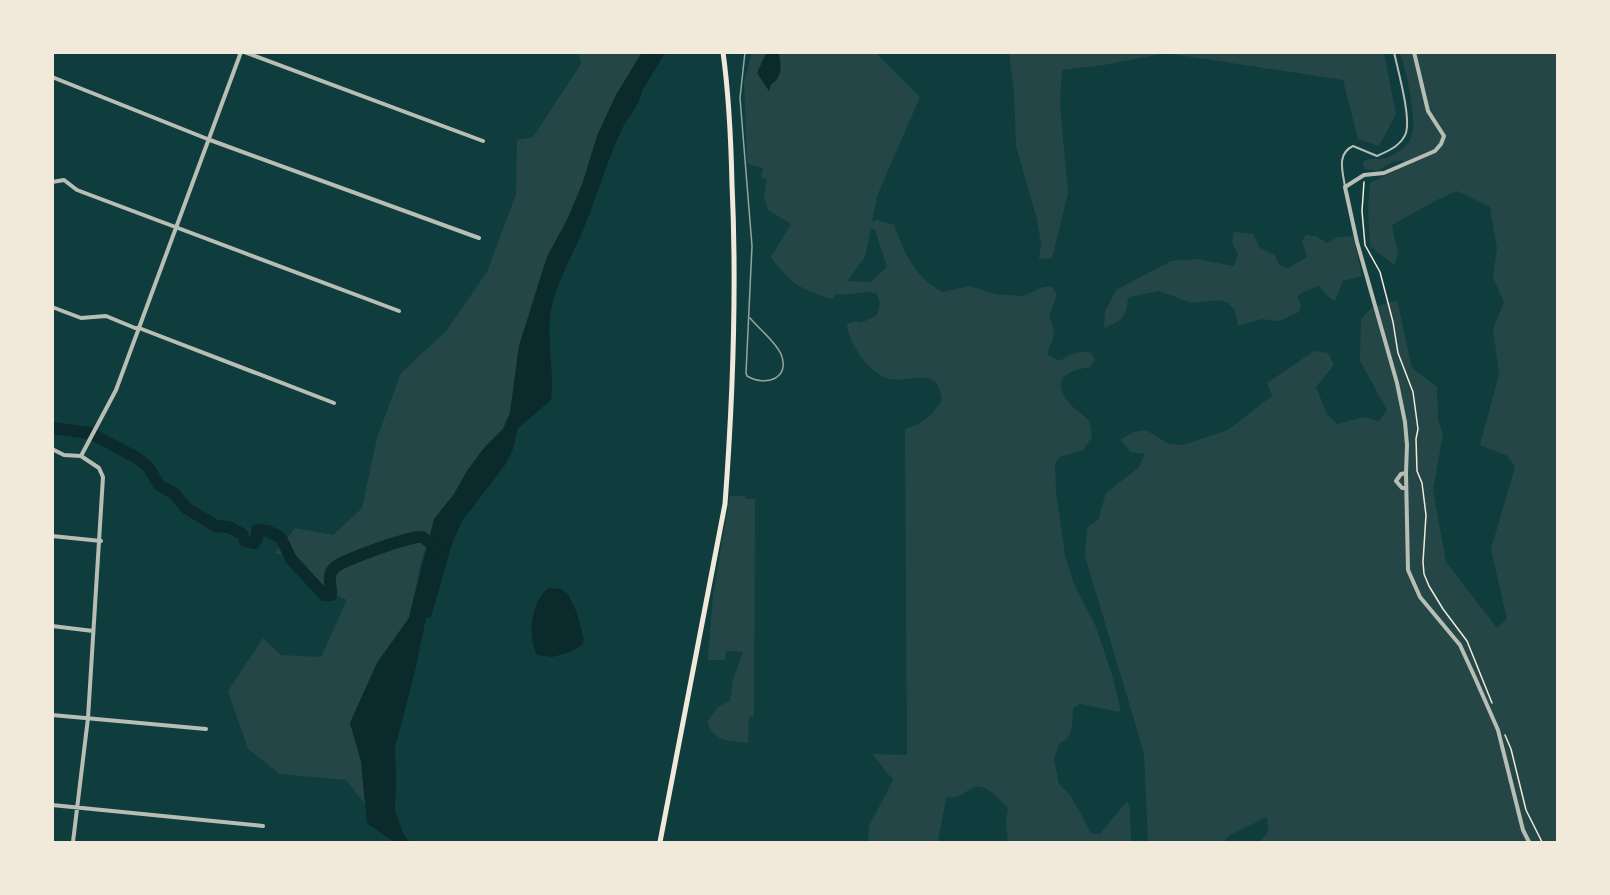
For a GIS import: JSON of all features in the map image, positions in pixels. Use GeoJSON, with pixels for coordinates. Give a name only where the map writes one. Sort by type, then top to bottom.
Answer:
{"type":"FeatureCollection","features":[{"type":"Feature","properties":{"kind":"main road"},"geometry":{"type":"LineString","coordinates":[[660,843],[724,504],[727,469],[734,351],[735,247],[727,85],[723,52]]}},
{"type":"Feature","properties":{"kind":"street"},"geometry":{"type":"LineString","coordinates":[[81,456],[116,390],[242,52],[483,141]]}},
{"type":"Feature","properties":{"kind":"street"},"geometry":{"type":"LineString","coordinates":[[1394,52],[1405,102],[1406,132],[1397,146],[1377,156],[1353,146],[1346,149],[1342,156],[1345,187],[1357,242],[1397,383],[1405,422],[1408,570],[1420,597],[1460,645],[1490,710],[1498,730],[1523,830],[1529,843]]}},
{"type":"Feature","properties":{"kind":"street"},"geometry":{"type":"LineString","coordinates":[[1345,187],[1364,175],[1384,173],[1422,158],[1435,151],[1441,144],[1443,136],[1428,111],[1414,52]]}},
{"type":"Feature","properties":{"kind":"street"},"geometry":{"type":"LineString","coordinates":[[52,77],[210,140],[478,238]]}},
{"type":"Feature","properties":{"kind":"street"},"geometry":{"type":"LineString","coordinates":[[52,182],[64,180],[77,190],[399,311]]}},
{"type":"Feature","properties":{"kind":"street"},"geometry":{"type":"LineString","coordinates":[[52,307],[81,318],[106,316],[334,402]]}},
{"type":"Feature","properties":{"kind":"street"},"geometry":{"type":"LineString","coordinates":[[52,449],[64,455],[81,456],[99,468],[103,477],[101,541],[88,718],[76,808],[74,843]]}},
{"type":"Feature","properties":{"kind":"street"},"geometry":{"type":"LineString","coordinates":[[1406,473],[1398,477],[1396,481],[1402,488],[1406,488]]}},
{"type":"Feature","properties":{"kind":"street"},"geometry":{"type":"LineString","coordinates":[[52,536],[101,541]]}},
{"type":"Feature","properties":{"kind":"street"},"geometry":{"type":"LineString","coordinates":[[52,627],[93,631]]}},
{"type":"Feature","properties":{"kind":"street"},"geometry":{"type":"LineString","coordinates":[[52,715],[206,729]]}},
{"type":"Feature","properties":{"kind":"street"},"geometry":{"type":"LineString","coordinates":[[52,805],[263,826]]}},
{"type":"Feature","properties":{"kind":"path"},"geometry":{"type":"LineString","coordinates":[[1364,175],[1362,212],[1365,245],[1380,272],[1394,322],[1398,353],[1413,392],[1419,429],[1416,439],[1417,471],[1422,483],[1426,515],[1424,574],[1443,609],[1467,641],[1493,706]]}},
{"type":"Feature","properties":{"kind":"path"},"geometry":{"type":"LineString","coordinates":[[1504,733],[1511,750],[1526,810],[1542,843]]}},
{"type":"Feature","properties":{"kind":"shaded area"},"geometry":{"type":"Polygon","coordinates":[[[642,52],[665,53],[621,131],[552,305],[549,328],[551,400],[518,428],[513,449],[505,465],[462,521],[452,544],[431,617],[426,618],[395,748],[395,811],[404,835],[410,842],[394,842],[367,823],[361,761],[350,723],[377,663],[409,618],[434,519],[454,494],[484,448],[503,429],[510,413],[519,346],[547,257],[568,218],[583,182],[597,136],[616,95],[642,52]]]}},
{"type":"Feature","properties":{"kind":"shaded area"},"geometry":{"type":"Polygon","coordinates":[[[579,53],[642,53],[616,95],[597,136],[583,182],[568,218],[547,257],[519,346],[510,413],[503,429],[484,448],[467,471],[428,542],[409,618],[377,663],[350,723],[361,761],[365,804],[346,780],[280,774],[248,749],[228,691],[263,638],[281,655],[321,657],[347,600],[326,591],[317,583],[302,562],[275,553],[295,528],[333,535],[362,508],[377,438],[401,373],[446,331],[487,272],[516,194],[517,140],[533,137],[581,64],[579,53]]]}},
{"type":"Feature","properties":{"kind":"shaded area"},"geometry":{"type":"Polygon","coordinates":[[[752,53],[876,53],[920,97],[877,196],[872,222],[877,220],[894,225],[917,271],[932,286],[942,292],[969,286],[996,294],[1023,296],[1043,287],[1052,287],[1057,295],[1049,315],[1054,334],[1048,355],[1059,361],[1086,352],[1091,353],[1095,360],[1090,367],[1068,374],[1061,382],[1069,403],[1088,421],[1092,437],[1083,450],[1060,457],[1055,463],[1056,491],[1065,556],[1074,584],[1096,627],[1113,678],[1121,712],[1080,704],[1073,708],[1070,734],[1059,744],[1054,759],[1059,784],[1071,796],[1091,833],[1100,834],[1127,801],[1130,809],[1131,842],[1008,842],[1006,822],[1008,808],[992,792],[978,787],[959,796],[946,798],[938,842],[868,842],[869,826],[893,780],[872,754],[907,755],[905,429],[927,419],[942,400],[938,386],[932,380],[922,378],[895,380],[882,376],[868,365],[856,349],[847,324],[856,321],[861,323],[877,315],[880,302],[877,294],[867,292],[836,294],[832,299],[822,296],[804,289],[790,279],[771,257],[791,224],[768,210],[764,197],[767,179],[761,178],[763,168],[747,164],[744,81],[752,53]],[[871,228],[865,257],[847,281],[870,282],[887,267],[875,230],[871,228]]]}},
{"type":"Feature","properties":{"kind":"shaded area"},"geometry":{"type":"Polygon","coordinates":[[[766,53],[779,53],[780,62],[778,78],[771,84],[769,91],[757,73],[766,53]]]}},
{"type":"Feature","properties":{"kind":"shaded area"},"geometry":{"type":"Polygon","coordinates":[[[1009,53],[1166,53],[1104,65],[1062,70],[1060,105],[1068,193],[1052,258],[1039,259],[1041,244],[1037,219],[1016,146],[1014,91],[1009,53]]]}},
{"type":"Feature","properties":{"kind":"shaded area"},"geometry":{"type":"Polygon","coordinates":[[[1166,53],[1384,53],[1396,114],[1379,146],[1358,139],[1343,80],[1166,53]]]}},
{"type":"Feature","properties":{"kind":"shaded area"},"geometry":{"type":"Polygon","coordinates":[[[1400,53],[1557,53],[1557,842],[1260,842],[1268,832],[1267,817],[1228,836],[1225,842],[1148,842],[1144,753],[1085,556],[1087,528],[1098,520],[1106,493],[1138,468],[1145,454],[1131,452],[1120,440],[1133,432],[1146,430],[1169,444],[1183,445],[1228,430],[1272,396],[1267,383],[1314,351],[1328,353],[1334,365],[1316,387],[1327,414],[1337,424],[1364,417],[1379,421],[1387,410],[1360,361],[1361,319],[1371,308],[1397,300],[1412,368],[1437,387],[1438,420],[1443,434],[1433,490],[1446,562],[1497,628],[1507,619],[1491,549],[1515,467],[1508,456],[1480,445],[1499,374],[1493,328],[1504,303],[1493,277],[1497,249],[1490,207],[1457,191],[1392,225],[1398,254],[1394,265],[1370,246],[1368,208],[1370,183],[1397,170],[1403,163],[1402,160],[1392,162],[1377,171],[1364,169],[1363,162],[1369,159],[1389,157],[1405,147],[1412,135],[1413,118],[1410,94],[1400,53]]]}},
{"type":"Feature","properties":{"kind":"shaded area"},"geometry":{"type":"Polygon","coordinates":[[[1234,232],[1253,234],[1260,248],[1275,255],[1279,265],[1288,268],[1307,257],[1302,241],[1306,235],[1316,236],[1327,243],[1338,237],[1353,236],[1362,276],[1343,281],[1335,301],[1318,286],[1301,293],[1297,298],[1301,304],[1299,312],[1279,321],[1261,319],[1238,326],[1235,310],[1228,303],[1220,300],[1192,303],[1159,291],[1129,297],[1122,319],[1104,328],[1105,311],[1116,290],[1171,261],[1196,259],[1234,266],[1238,255],[1232,241],[1234,232]]]}},
{"type":"Feature","properties":{"kind":"shaded area"},"geometry":{"type":"Polygon","coordinates":[[[730,496],[755,499],[754,716],[749,717],[748,743],[728,741],[718,737],[707,722],[718,707],[730,701],[733,680],[743,652],[726,651],[725,660],[708,660],[713,595],[730,496]]]}},
{"type":"Feature","properties":{"kind":"shaded area"},"geometry":{"type":"Polygon","coordinates":[[[549,588],[560,589],[568,594],[577,613],[584,640],[582,645],[571,652],[552,657],[537,655],[532,639],[532,619],[538,601],[549,588]]]}},
{"type":"Feature","properties":{"kind":"waterway"},"geometry":{"type":"LineString","coordinates":[[52,428],[90,433],[137,458],[149,468],[159,485],[175,494],[186,508],[216,526],[229,527],[242,534],[245,541],[254,543],[257,530],[268,531],[281,538],[291,559],[324,595],[331,595],[330,578],[334,568],[378,549],[422,537],[440,552]]}},
{"type":"Feature","properties":{"kind":"tram line"},"geometry":{"type":"LineString","coordinates":[[745,52],[740,98],[752,246],[746,373],[747,376],[761,381],[774,378],[782,370],[781,354],[750,318]]}}]}
